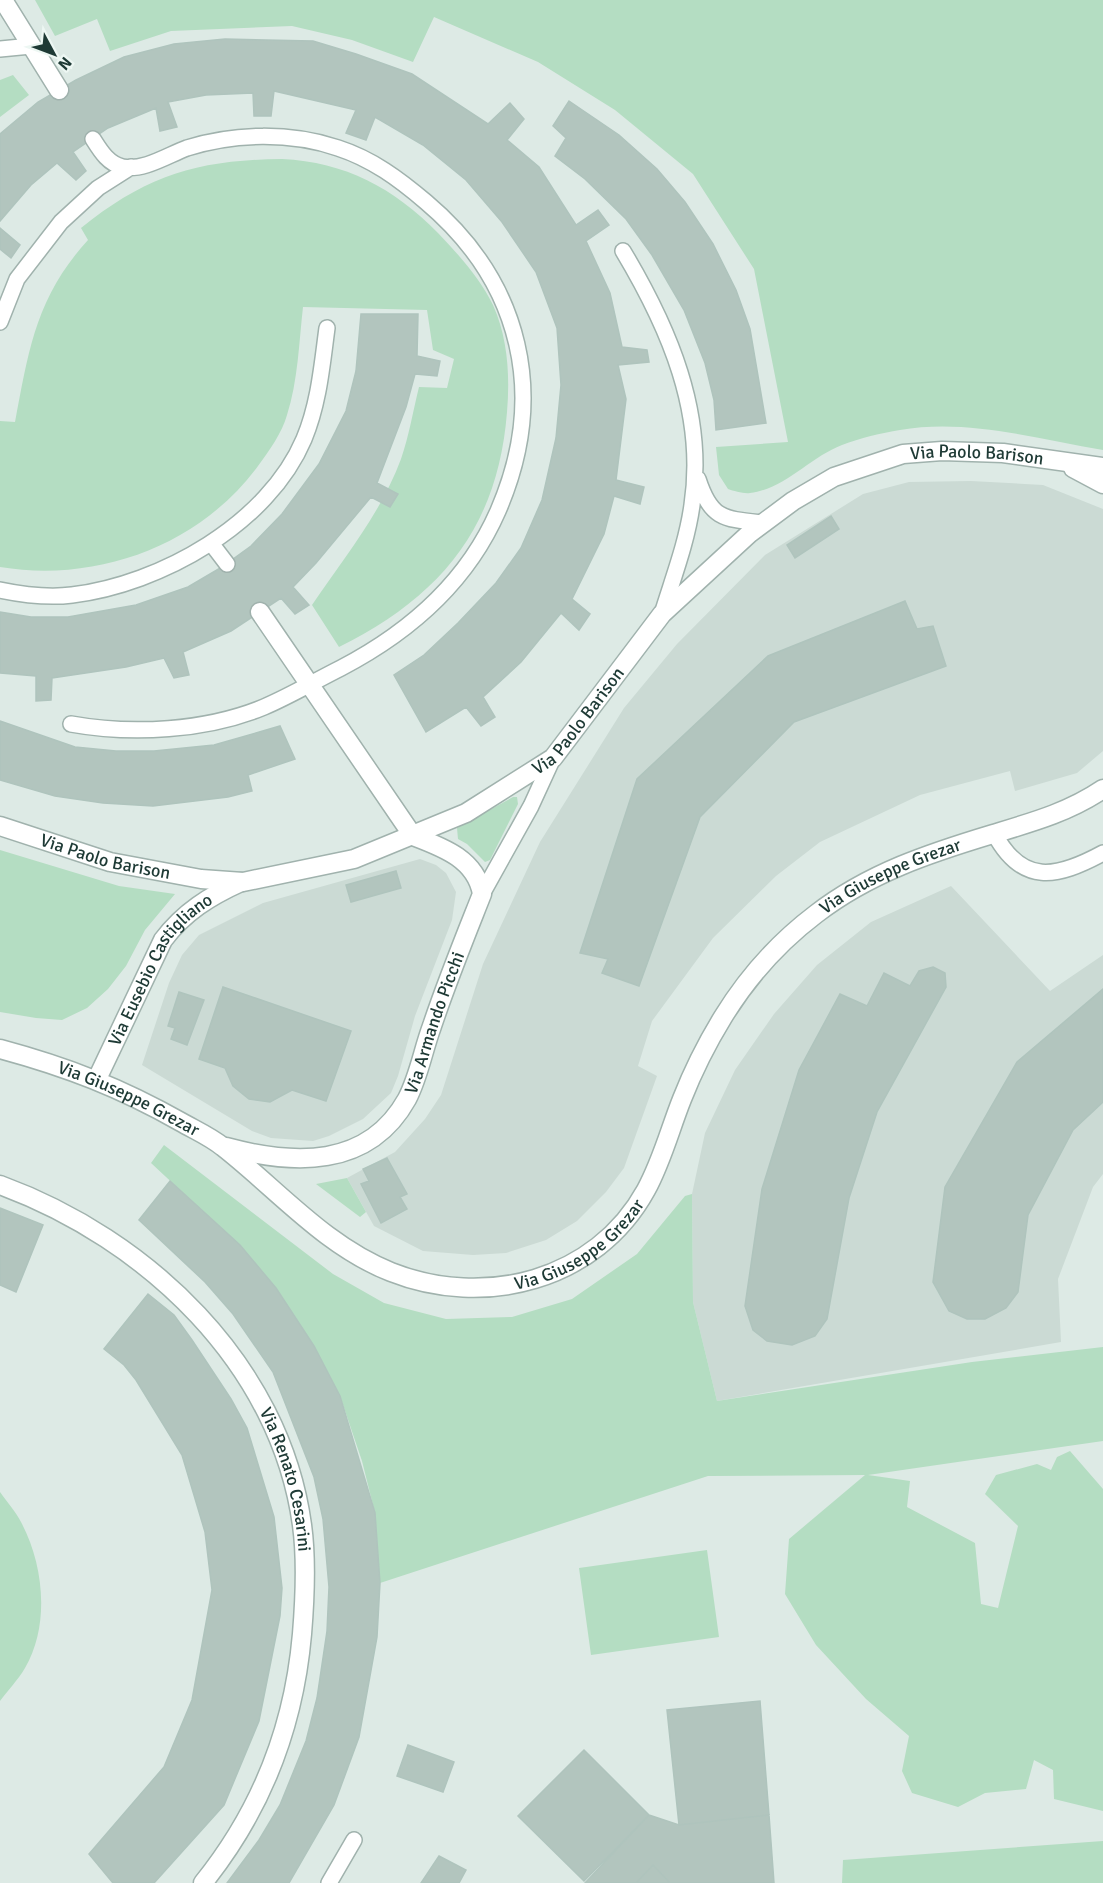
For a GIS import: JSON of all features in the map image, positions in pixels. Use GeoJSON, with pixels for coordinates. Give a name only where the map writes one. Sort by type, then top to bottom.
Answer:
{"type":"FeatureCollection","features":[{"type":"Feature","properties":{"kind":"street"},"geometry":{"type":"LineString","coordinates":[[3,0],[59,90]]}},
{"type":"Feature","properties":{"kind":"street","name":"Via Paolo Barison"},"geometry":{"type":"LineString","coordinates":[[0,826],[141,869],[201,879],[243,882],[344,862],[466,813],[554,758],[662,614],[721,557],[763,523],[793,501],[834,477],[903,454],[979,451],[1103,467]]}},
{"type":"Feature","properties":{"kind":"street"},"geometry":{"type":"LineString","coordinates":[[1059,462],[1103,483]]}},
{"type":"Feature","properties":{"kind":"street"},"geometry":{"type":"LineString","coordinates":[[260,612],[413,836],[449,851],[466,864],[477,878],[482,894]]}},
{"type":"Feature","properties":{"kind":"street","name":"Via Giuseppe Grezar"},"geometry":{"type":"LineString","coordinates":[[0,1049],[97,1079],[149,1104],[221,1145],[277,1196],[329,1236],[389,1271],[440,1287],[466,1290],[497,1289],[542,1278],[574,1262],[614,1233],[636,1206],[664,1151],[691,1078],[718,1025],[743,988],[782,943],[831,903],[878,875],[933,852],[1070,809],[1103,789]]}},
{"type":"Feature","properties":{"kind":"street","name":"Via Eusebio Castigliano"},"geometry":{"type":"LineString","coordinates":[[97,1079],[151,962],[171,930],[202,903],[243,882]]}},
{"type":"Feature","properties":{"kind":"street","name":"Via Armando Picchi"},"geometry":{"type":"LineString","coordinates":[[221,1145],[267,1157],[305,1159],[347,1151],[381,1131],[399,1111],[414,1084],[431,1028],[482,894]]}},
{"type":"Feature","properties":{"kind":"street","name":"Via Renato Cesarini"},"geometry":{"type":"LineString","coordinates":[[0,1185],[44,1203],[101,1234],[146,1267],[190,1306],[220,1341],[253,1389],[275,1430],[291,1474],[304,1548],[304,1616],[296,1690],[279,1749],[262,1790],[228,1849],[203,1883]]}},
{"type":"Feature","properties":{"kind":"lane"},"geometry":{"type":"LineString","coordinates":[[0,48],[31,46]]}},
{"type":"Feature","properties":{"kind":"lane"},"geometry":{"type":"LineString","coordinates":[[0,322],[17,279],[61,222],[98,188],[131,167],[204,143],[237,138],[270,137],[311,141],[358,155],[399,179],[448,222],[493,278],[512,322],[522,388],[518,439],[508,484],[488,532],[464,568],[418,618],[377,647],[262,708],[197,726],[104,730],[71,724]]}},
{"type":"Feature","properties":{"kind":"lane"},"geometry":{"type":"LineString","coordinates":[[93,138],[106,158],[122,167],[131,167]]}},
{"type":"Feature","properties":{"kind":"lane"},"geometry":{"type":"LineString","coordinates":[[622,251],[651,298],[675,355],[692,411],[696,474],[685,540],[662,614]]}},
{"type":"Feature","properties":{"kind":"lane"},"geometry":{"type":"LineString","coordinates":[[0,590],[53,596],[96,591],[159,570],[211,543],[251,512],[275,485],[298,450],[317,396],[327,328]]}},
{"type":"Feature","properties":{"kind":"lane"},"geometry":{"type":"LineString","coordinates":[[696,474],[706,504],[713,510],[736,520],[763,523]]}},
{"type":"Feature","properties":{"kind":"lane"},"geometry":{"type":"LineString","coordinates":[[211,543],[227,564]]}},
{"type":"Feature","properties":{"kind":"lane","name":"Via Armando Picchi"},"geometry":{"type":"LineString","coordinates":[[482,894],[531,806],[554,758]]}},
{"type":"Feature","properties":{"kind":"lane"},"geometry":{"type":"LineString","coordinates":[[994,833],[1009,858],[1018,865],[1042,873],[1065,869],[1103,853]]}},
{"type":"Feature","properties":{"kind":"lane"},"geometry":{"type":"LineString","coordinates":[[329,1883],[354,1840]]}},
{"type":"Feature","properties":{"kind":"shaded area"},"geometry":{"type":"Polygon","coordinates":[[[971,481],[1043,485],[1103,509],[1103,751],[1077,773],[1015,791],[1010,771],[920,795],[820,842],[776,876],[713,938],[652,1021],[638,1066],[657,1076],[624,1168],[606,1192],[577,1221],[546,1240],[506,1253],[473,1255],[423,1251],[374,1226],[347,1178],[395,1152],[425,1119],[441,1095],[483,964],[540,842],[624,708],[677,644],[765,555],[863,494],[909,482],[971,481]]]}},
{"type":"Feature","properties":{"kind":"shaded area"},"geometry":{"type":"Polygon","coordinates":[[[420,859],[436,865],[446,873],[456,892],[452,920],[415,1016],[391,1093],[363,1119],[329,1136],[313,1141],[271,1138],[252,1131],[142,1065],[169,983],[182,955],[199,935],[263,903],[420,859]]]}},
{"type":"Feature","properties":{"kind":"shaded area"},"geometry":{"type":"Polygon","coordinates":[[[951,886],[1050,991],[1103,955],[1103,1174],[1093,1187],[1058,1279],[1061,1342],[717,1401],[693,1302],[692,1194],[705,1133],[735,1070],[774,1014],[817,965],[871,922],[951,886]]]}},
{"type":"Feature","properties":{"kind":"green space"},"geometry":{"type":"Polygon","coordinates":[[[35,0],[1103,0],[1103,450],[1002,431],[925,427],[878,434],[842,445],[830,450],[786,479],[763,490],[748,493],[728,489],[719,475],[716,447],[788,442],[754,269],[693,174],[615,110],[538,62],[434,17],[413,62],[352,40],[292,26],[171,31],[110,51],[97,19],[55,36],[35,0]]]}},
{"type":"Feature","properties":{"kind":"green space"},"geometry":{"type":"Polygon","coordinates":[[[13,75],[29,95],[0,117],[0,80],[13,75]]]}},
{"type":"Feature","properties":{"kind":"green space"},"geometry":{"type":"Polygon","coordinates":[[[282,159],[305,161],[347,172],[367,180],[404,203],[438,233],[461,258],[482,285],[493,305],[505,344],[508,371],[507,412],[501,453],[491,491],[477,524],[458,554],[407,606],[339,647],[312,605],[361,535],[393,479],[404,450],[419,387],[447,388],[454,359],[433,350],[427,310],[303,307],[294,389],[287,415],[271,448],[234,494],[206,518],[176,537],[143,552],[109,563],[73,569],[37,571],[0,567],[0,421],[15,422],[37,325],[57,282],[88,240],[81,228],[128,195],[175,174],[224,163],[282,159]]]}},
{"type":"Feature","properties":{"kind":"green space"},"geometry":{"type":"Polygon","coordinates":[[[513,797],[517,797],[518,804],[490,860],[485,862],[467,844],[458,839],[457,828],[513,797]]]}},
{"type":"Feature","properties":{"kind":"green space"},"geometry":{"type":"Polygon","coordinates":[[[0,850],[119,886],[175,894],[145,930],[126,966],[108,989],[87,1008],[62,1020],[0,1012],[0,850]]]}},
{"type":"Feature","properties":{"kind":"green space"},"geometry":{"type":"Polygon","coordinates":[[[164,1145],[333,1274],[384,1303],[446,1319],[512,1317],[572,1299],[637,1254],[685,1196],[692,1194],[693,1302],[717,1401],[972,1362],[1103,1347],[1103,1441],[868,1475],[910,1481],[907,1507],[975,1543],[981,1604],[998,1608],[1018,1526],[985,1494],[996,1475],[1037,1464],[1051,1470],[1057,1457],[1070,1451],[1103,1489],[1103,1811],[1054,1799],[1053,1770],[1034,1760],[1026,1789],[985,1793],[958,1807],[912,1793],[902,1771],[909,1736],[866,1699],[816,1645],[785,1594],[789,1539],[865,1475],[708,1476],[380,1583],[375,1513],[362,1461],[340,1396],[314,1346],[276,1288],[240,1246],[151,1163],[164,1145]]]}},
{"type":"Feature","properties":{"kind":"green space"},"geometry":{"type":"Polygon","coordinates":[[[347,1178],[366,1212],[360,1217],[316,1184],[347,1178]]]}},
{"type":"Feature","properties":{"kind":"green space"},"geometry":{"type":"Polygon","coordinates":[[[0,1492],[19,1518],[29,1539],[39,1576],[41,1614],[33,1651],[25,1668],[0,1701],[0,1492]]]}},
{"type":"Feature","properties":{"kind":"green space"},"geometry":{"type":"Polygon","coordinates":[[[707,1550],[719,1637],[591,1655],[579,1568],[707,1550]]]}},
{"type":"Feature","properties":{"kind":"green space"},"geometry":{"type":"Polygon","coordinates":[[[1103,1841],[1103,1883],[842,1883],[843,1860],[1103,1841]]]}},
{"type":"Feature","properties":{"kind":"building"},"geometry":{"type":"Polygon","coordinates":[[[225,39],[313,41],[356,54],[412,74],[488,124],[510,103],[524,119],[507,140],[539,167],[576,225],[598,210],[609,225],[586,241],[610,293],[622,347],[647,350],[649,362],[618,365],[626,399],[616,480],[644,487],[640,504],[614,496],[604,534],[572,599],[590,614],[579,630],[561,613],[521,662],[483,697],[495,717],[481,726],[466,707],[426,732],[394,675],[424,655],[458,623],[496,583],[521,548],[542,500],[556,438],[561,385],[557,328],[536,272],[502,222],[466,180],[423,145],[375,117],[366,140],[346,133],[356,110],[274,91],[271,116],[254,116],[253,93],[206,95],[168,102],[177,127],[160,131],[156,108],[108,128],[73,152],[86,171],[76,180],[57,163],[31,185],[0,221],[0,134],[38,102],[76,80],[124,57],[174,44],[225,39]]]}},
{"type":"Feature","properties":{"kind":"building"},"geometry":{"type":"Polygon","coordinates":[[[569,101],[619,135],[657,169],[685,202],[713,244],[736,290],[750,329],[766,423],[716,430],[714,400],[705,363],[684,310],[652,255],[626,219],[585,179],[555,156],[566,138],[553,126],[569,101]]]}},
{"type":"Feature","properties":{"kind":"building"},"geometry":{"type":"Polygon","coordinates":[[[0,228],[20,245],[11,258],[0,249],[0,228]]]}},
{"type":"Feature","properties":{"kind":"building"},"geometry":{"type":"Polygon","coordinates":[[[361,314],[418,314],[417,356],[440,361],[437,376],[415,374],[406,407],[377,483],[398,494],[390,507],[371,497],[293,587],[309,605],[295,614],[281,598],[231,631],[183,652],[189,675],[174,678],[164,658],[126,667],[52,678],[51,700],[36,701],[36,676],[0,673],[0,612],[31,617],[68,617],[136,605],[188,587],[251,546],[282,514],[319,464],[346,411],[356,371],[361,314]]]}},
{"type":"Feature","properties":{"kind":"building"},"geometry":{"type":"Polygon","coordinates":[[[831,516],[839,529],[795,558],[787,545],[831,516]]]}},
{"type":"Feature","properties":{"kind":"building"},"geometry":{"type":"Polygon","coordinates":[[[905,601],[917,629],[933,626],[946,666],[794,722],[700,817],[639,986],[602,973],[608,959],[580,953],[637,779],[768,656],[905,601]]]}},
{"type":"Feature","properties":{"kind":"building"},"geometry":{"type":"Polygon","coordinates":[[[0,721],[75,747],[116,751],[154,751],[214,745],[280,726],[295,759],[248,775],[252,791],[228,797],[153,806],[103,803],[55,796],[0,780],[0,721]]]}},
{"type":"Feature","properties":{"kind":"building"},"geometry":{"type":"Polygon","coordinates":[[[396,871],[401,888],[351,902],[346,885],[396,871]]]}},
{"type":"Feature","properties":{"kind":"building"},"geometry":{"type":"Polygon","coordinates":[[[933,967],[945,973],[946,987],[877,1112],[849,1198],[827,1319],[815,1336],[792,1345],[767,1341],[753,1330],[745,1306],[762,1189],[799,1070],[840,994],[867,1006],[884,973],[910,986],[919,971],[933,967]]]}},
{"type":"Feature","properties":{"kind":"building"},"geometry":{"type":"Polygon","coordinates":[[[223,987],[351,1031],[326,1101],[292,1090],[270,1102],[249,1099],[233,1086],[225,1068],[199,1059],[223,987]]]}},
{"type":"Feature","properties":{"kind":"building"},"geometry":{"type":"Polygon","coordinates":[[[1103,989],[1103,1102],[1073,1130],[1028,1215],[1018,1292],[1006,1308],[985,1319],[967,1319],[949,1311],[933,1282],[945,1187],[1017,1062],[1103,989]]]}},
{"type":"Feature","properties":{"kind":"building"},"geometry":{"type":"Polygon","coordinates":[[[179,992],[204,1000],[187,1045],[171,1039],[175,1028],[168,1026],[179,992]]]}},
{"type":"Feature","properties":{"kind":"building"},"geometry":{"type":"Polygon","coordinates":[[[387,1158],[407,1194],[400,1197],[407,1209],[381,1223],[361,1184],[369,1181],[363,1169],[387,1158]]]}},
{"type":"Feature","properties":{"kind":"building"},"geometry":{"type":"Polygon","coordinates":[[[170,1181],[240,1245],[276,1288],[314,1346],[340,1396],[375,1513],[380,1583],[377,1637],[359,1737],[334,1805],[289,1883],[227,1883],[259,1840],[280,1805],[306,1741],[317,1698],[327,1631],[329,1587],[323,1519],[314,1477],[273,1372],[233,1314],[205,1282],[139,1220],[170,1181]]]}},
{"type":"Feature","properties":{"kind":"building"},"geometry":{"type":"Polygon","coordinates":[[[0,1208],[43,1225],[16,1292],[0,1285],[0,1208]]]}},
{"type":"Feature","properties":{"kind":"building"},"geometry":{"type":"Polygon","coordinates":[[[148,1294],[174,1315],[231,1399],[247,1428],[274,1517],[282,1588],[280,1616],[259,1721],[224,1805],[154,1883],[113,1883],[89,1854],[164,1767],[192,1700],[212,1590],[205,1532],[182,1455],[136,1380],[124,1365],[104,1349],[148,1294]]]}},
{"type":"Feature","properties":{"kind":"building"},"geometry":{"type":"Polygon","coordinates":[[[760,1701],[769,1815],[679,1825],[667,1710],[760,1701]]]}},
{"type":"Feature","properties":{"kind":"building"},"geometry":{"type":"Polygon","coordinates":[[[408,1745],[454,1762],[443,1792],[397,1776],[408,1745]]]}},
{"type":"Feature","properties":{"kind":"building"},"geometry":{"type":"Polygon","coordinates":[[[584,1750],[649,1815],[584,1881],[518,1816],[584,1750]]]}},
{"type":"Feature","properties":{"kind":"building"},"geometry":{"type":"Polygon","coordinates":[[[649,1815],[679,1825],[769,1815],[774,1883],[670,1883],[653,1865],[636,1883],[585,1883],[649,1815]]]}},
{"type":"Feature","properties":{"kind":"building"},"geometry":{"type":"Polygon","coordinates":[[[439,1856],[466,1870],[459,1883],[421,1883],[439,1856]]]}},
{"type":"Feature","properties":{"kind":"building"},"geometry":{"type":"Polygon","coordinates":[[[653,1865],[670,1883],[636,1883],[653,1865]]]}}]}
